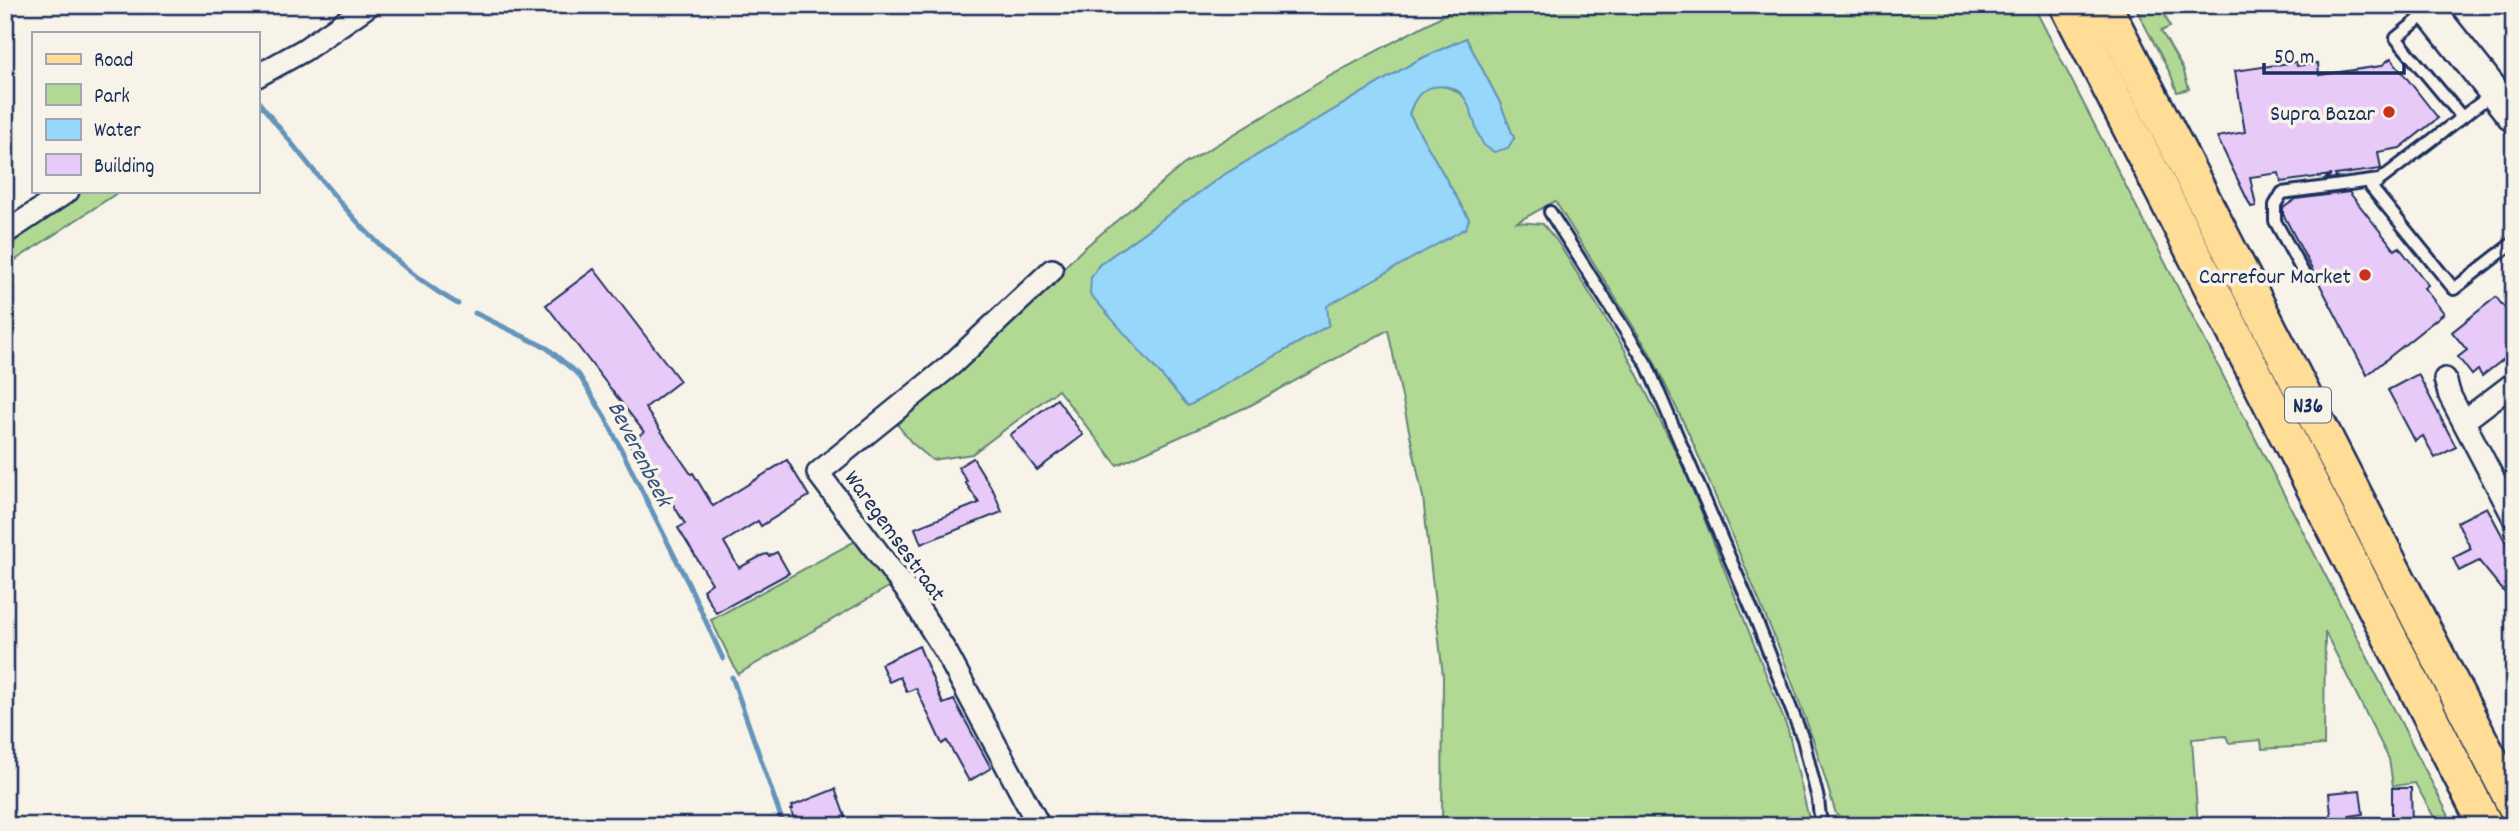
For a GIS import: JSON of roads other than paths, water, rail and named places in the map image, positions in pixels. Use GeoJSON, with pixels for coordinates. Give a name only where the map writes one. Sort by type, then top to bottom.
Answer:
{"type":"FeatureCollection","features":[{"type":"Feature","properties":{"kind":"main road","name":"N36"},"geometry":{"type":"LineString","coordinates":[[2067,5],[2486,826]]}},
{"type":"Feature","properties":{"kind":"main road","name":"N36"},"geometry":{"type":"LineString","coordinates":[[2104,5],[2514,804]]}},
{"type":"Feature","properties":{"kind":"main road"},"geometry":{"type":"LineString","coordinates":[[2427,8],[2514,117]]}},
{"type":"Feature","properties":{"kind":"street"},"geometry":{"type":"LineString","coordinates":[[259,75],[314,44],[369,5]]}},
{"type":"Feature","properties":{"kind":"street"},"geometry":{"type":"LineString","coordinates":[[5,233],[66,192]]}},
{"type":"Feature","properties":{"kind":"street","name":"Waregemsestraat"},"geometry":{"type":"LineString","coordinates":[[1039,826],[947,654],[910,595],[818,473],[951,365],[1052,270]]}},
{"type":"Feature","properties":{"kind":"street"},"geometry":{"type":"LineString","coordinates":[[2445,379],[2450,396],[2514,518]]}},
{"type":"Feature","properties":{"kind":"street"},"geometry":{"type":"LineString","coordinates":[[2464,421],[2514,383]]}},
{"type":"Feature","properties":{"kind":"lane"},"geometry":{"type":"LineString","coordinates":[[2427,8],[2396,38],[2462,117]]}},
{"type":"Feature","properties":{"kind":"lane"},"geometry":{"type":"LineString","coordinates":[[2494,92],[2371,187],[2454,289],[2514,242]]}},
{"type":"Feature","properties":{"kind":"lane"},"geometry":{"type":"LineString","coordinates":[[2305,276],[2275,220],[2276,205],[2282,193],[2382,179]]}},
{"type":"Feature","properties":{"kind":"lane"},"geometry":{"type":"LineString","coordinates":[[1550,212],[1647,365],[1755,617],[1803,739],[1818,799],[1821,826]]}},
{"type":"Feature","properties":{"kind":"water"},"geometry":{"type":"Polygon","coordinates":[[[1466,38],[1500,103],[1514,138],[1508,148],[1494,152],[1484,145],[1468,103],[1456,89],[1446,86],[1424,91],[1415,100],[1409,114],[1469,219],[1466,228],[1327,306],[1329,325],[1188,406],[1090,294],[1091,278],[1099,265],[1222,176],[1418,60],[1466,38]]]}},
{"type":"Feature","properties":{"kind":"waterway","name":"Beverenbeek"},"geometry":{"type":"LineString","coordinates":[[259,102],[325,185],[373,238],[427,285],[458,304]]}},
{"type":"Feature","properties":{"kind":"waterway","name":"Beverenbeek"},"geometry":{"type":"LineString","coordinates":[[475,313],[547,348],[579,375],[605,417],[723,659]]}},
{"type":"Feature","properties":{"kind":"waterway","name":"Beverenbeek"},"geometry":{"type":"LineString","coordinates":[[732,677],[784,826]]}},
{"type":"Feature","properties":{"kind":"place","name":"Supra Bazar"},"geometry":{"type":"Point","coordinates":[2389,112]}},
{"type":"Feature","properties":{"kind":"place","name":"Carrefour Market"},"geometry":{"type":"Point","coordinates":[2365,275]}}]}
